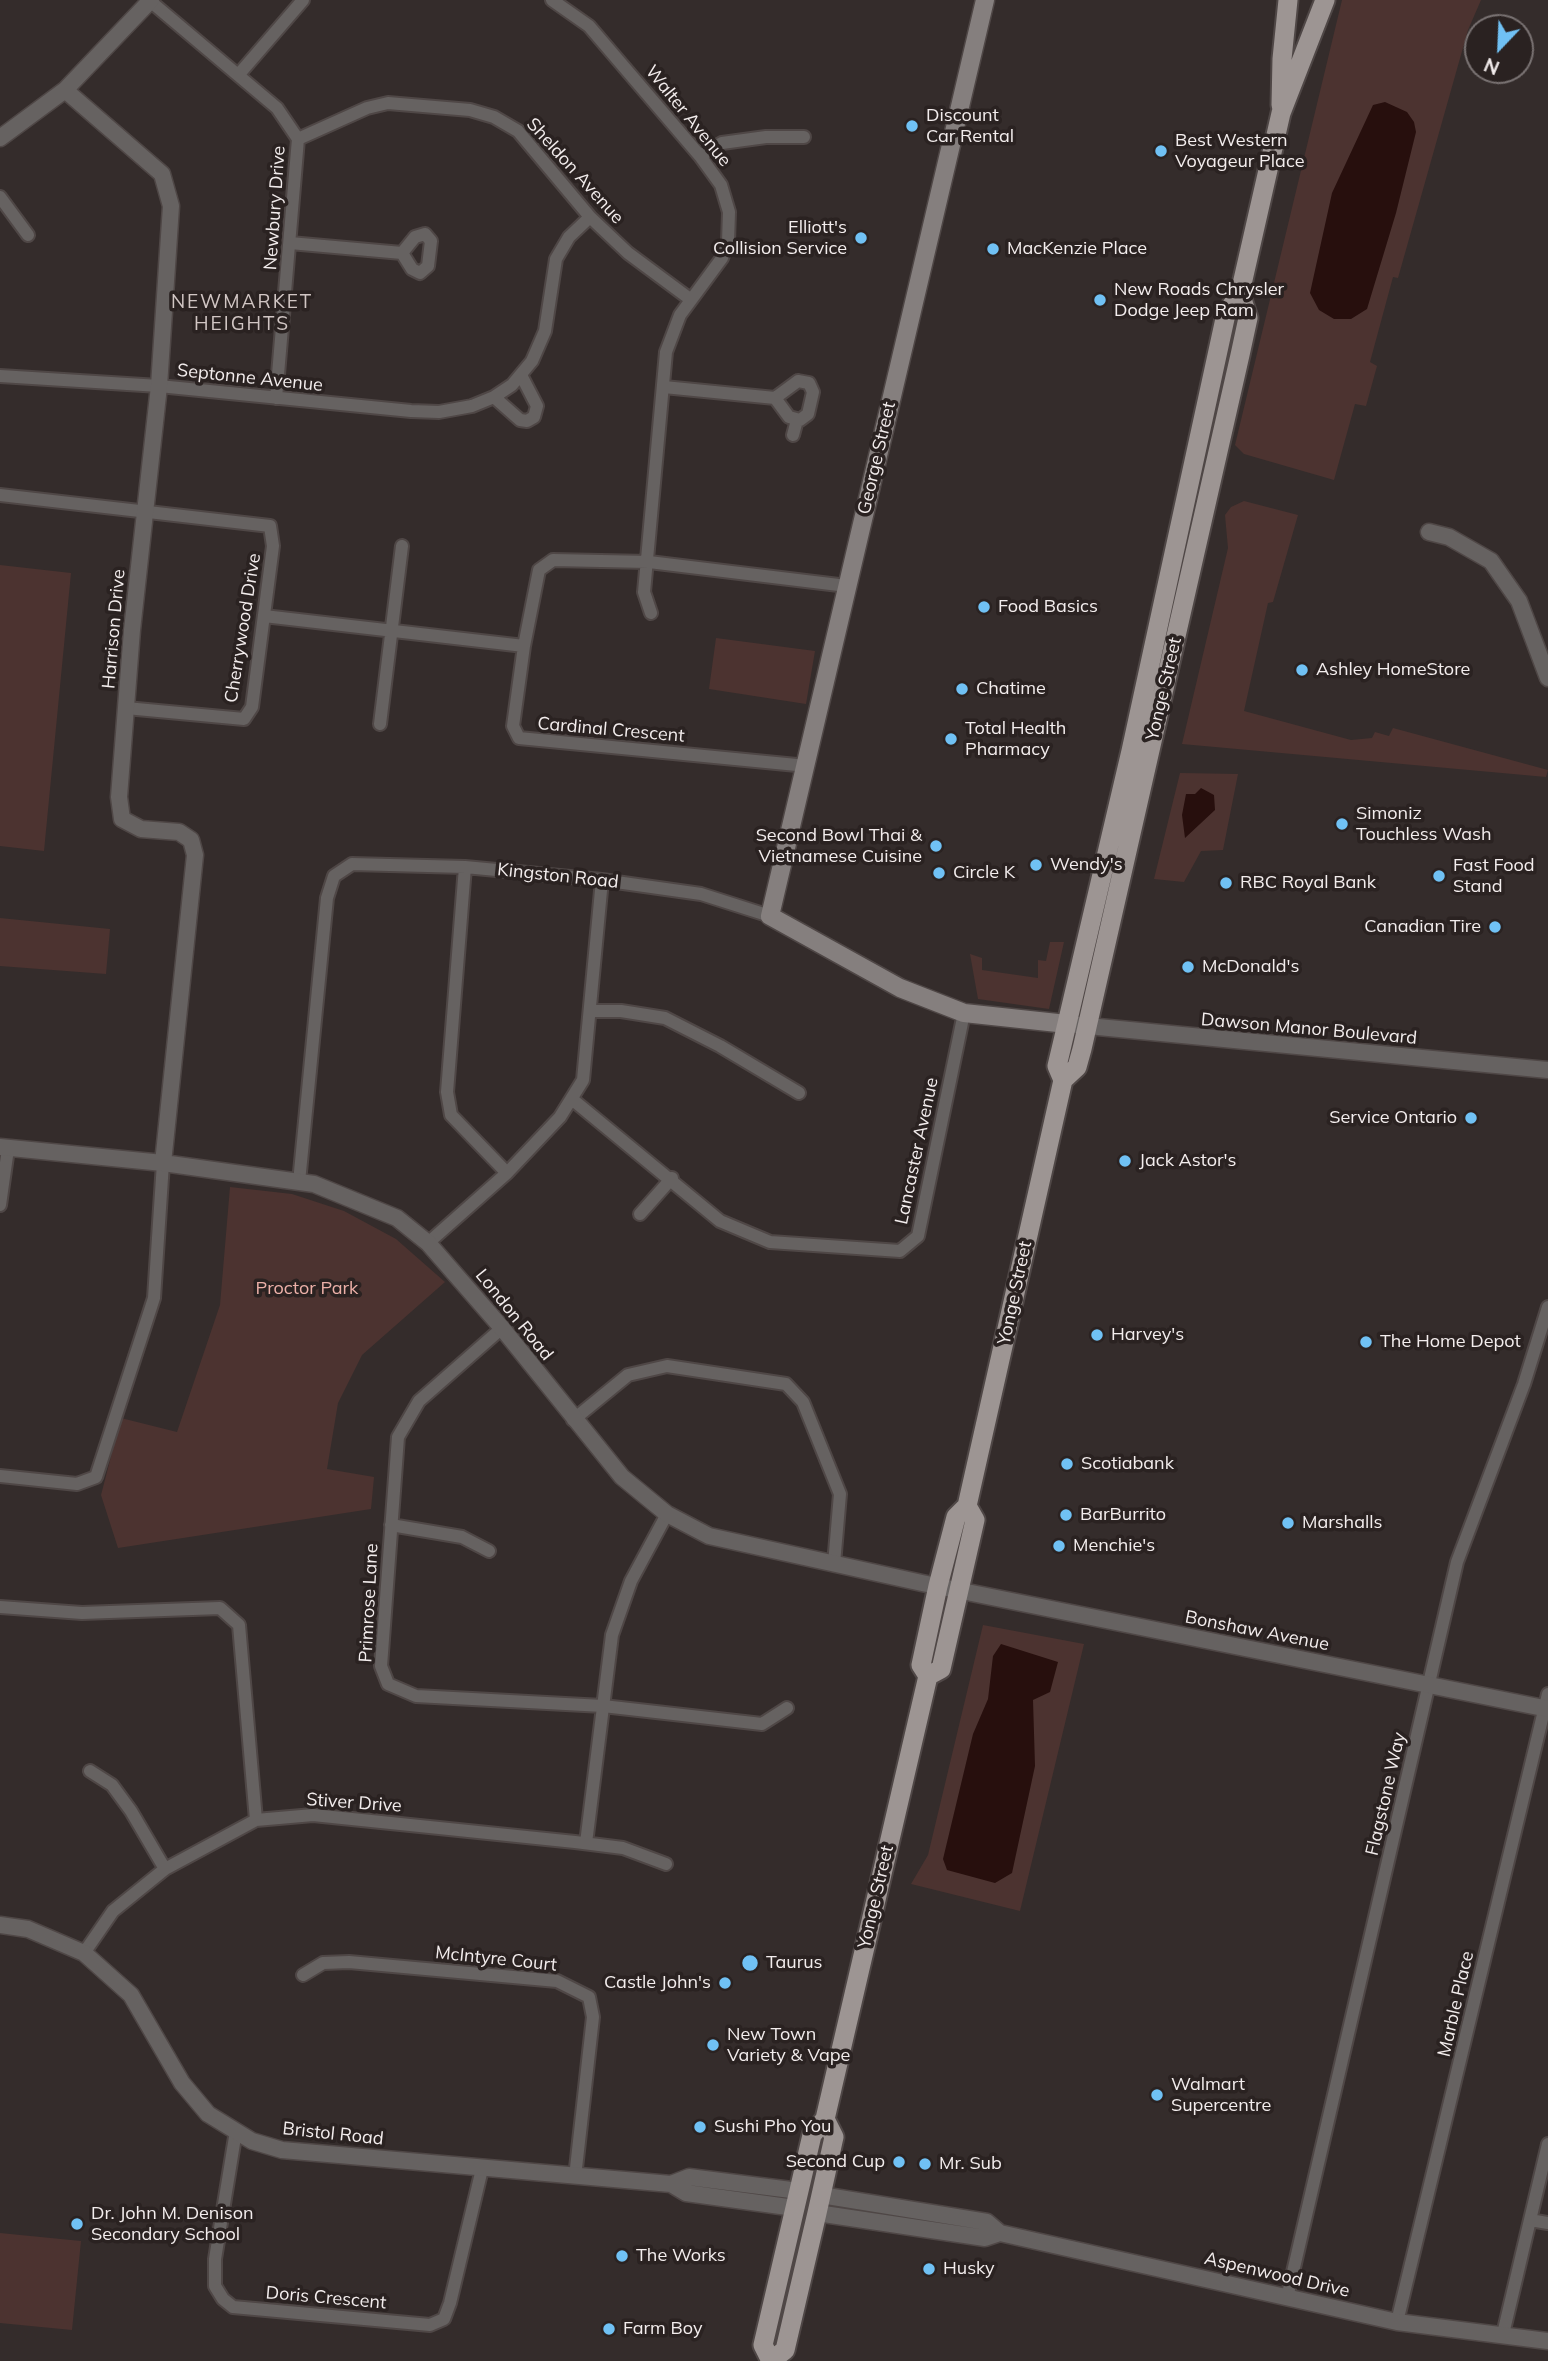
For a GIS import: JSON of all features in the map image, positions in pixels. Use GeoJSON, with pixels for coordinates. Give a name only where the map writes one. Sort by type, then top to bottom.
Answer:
{"type":"FeatureCollection","features":[{"type":"Feature","properties":{"kind":"main road","name":"George Street"},"geometry":{"type":"LineString","coordinates":[[770,916],[985,0]]}},
{"type":"Feature","properties":{"kind":"main road","name":"Yonge Street"},"geometry":{"type":"LineString","coordinates":[[1281,113],[1282,59],[1288,0]]}},
{"type":"Feature","properties":{"kind":"main road","name":"Yonge Street"},"geometry":{"type":"LineString","coordinates":[[1063,1080],[1057,1066],[1131,751],[1226,314],[1240,293],[1281,113],[1325,0]]}},
{"type":"Feature","properties":{"kind":"main road","name":"Yonge Street"},"geometry":{"type":"LineString","coordinates":[[825,2119],[834,2137],[785,2350],[771,2361],[763,2345],[812,2135],[825,2119],[928,1676],[921,1665],[939,1586],[956,1517],[967,1506],[1063,1080],[1077,1067],[1087,1027],[1199,536],[1248,318],[1240,293]]}},
{"type":"Feature","properties":{"kind":"main road","name":"Kingston Road"},"geometry":{"type":"LineString","coordinates":[[770,916],[900,988],[964,1013],[1067,1024]]}},
{"type":"Feature","properties":{"kind":"main road","name":"Yonge Street"},"geometry":{"type":"LineString","coordinates":[[928,1676],[941,1669],[975,1520],[967,1506]]}},
{"type":"Feature","properties":{"kind":"street"},"geometry":{"type":"LineString","coordinates":[[0,138],[65,90],[151,0]]}},
{"type":"Feature","properties":{"kind":"street","name":"Newbury Drive"},"geometry":{"type":"LineString","coordinates":[[151,0],[240,73],[277,108],[298,139],[276,398]]}},
{"type":"Feature","properties":{"kind":"street"},"geometry":{"type":"LineString","coordinates":[[240,73],[303,0]]}},
{"type":"Feature","properties":{"kind":"street","name":"Walter Avenue"},"geometry":{"type":"LineString","coordinates":[[553,0],[589,26],[700,156],[727,199],[730,227],[722,258],[691,299],[671,334],[644,592],[651,613]]}},
{"type":"Feature","properties":{"kind":"street","name":"Harrison Drive"},"geometry":{"type":"LineString","coordinates":[[65,90],[162,174],[171,206],[159,386],[126,708],[120,797],[122,819],[141,829],[179,832],[191,840],[195,855],[163,1163]]}},
{"type":"Feature","properties":{"kind":"street","name":"Sheldon Avenue"},"geometry":{"type":"LineString","coordinates":[[298,139],[367,108],[388,103],[483,113],[518,131],[590,216],[628,253],[691,299]]}},
{"type":"Feature","properties":{"kind":"street"},"geometry":{"type":"LineString","coordinates":[[700,156],[722,143],[766,137],[804,137]]}},
{"type":"Feature","properties":{"kind":"street"},"geometry":{"type":"LineString","coordinates":[[0,197],[28,235]]}},
{"type":"Feature","properties":{"kind":"street","name":"Septonne Avenue"},"geometry":{"type":"LineString","coordinates":[[0,376],[159,386],[439,412],[472,406],[494,397],[521,375],[537,351],[545,331],[556,258],[569,237],[590,216]]}},
{"type":"Feature","properties":{"kind":"street"},"geometry":{"type":"LineString","coordinates":[[428,235],[431,241],[428,266],[419,278],[402,253],[415,237],[428,235]]}},
{"type":"Feature","properties":{"kind":"street"},"geometry":{"type":"LineString","coordinates":[[290,243],[402,253]]}},
{"type":"Feature","properties":{"kind":"street"},"geometry":{"type":"LineString","coordinates":[[494,397],[520,419],[527,421],[534,417],[537,407],[521,375]]}},
{"type":"Feature","properties":{"kind":"street"},"geometry":{"type":"LineString","coordinates":[[664,387],[775,398],[798,381],[811,385],[808,414],[797,421],[793,435]]}},
{"type":"Feature","properties":{"kind":"street"},"geometry":{"type":"LineString","coordinates":[[775,398],[784,412],[797,421]]}},
{"type":"Feature","properties":{"kind":"street","name":"Cherrywood Drive"},"geometry":{"type":"LineString","coordinates":[[0,495],[270,526],[273,546],[252,707],[244,719],[126,708]]}},
{"type":"Feature","properties":{"kind":"street"},"geometry":{"type":"LineString","coordinates":[[1429,532],[1449,537],[1492,561],[1519,601],[1548,678]]}},
{"type":"Feature","properties":{"kind":"street"},"geometry":{"type":"LineString","coordinates":[[380,724],[402,546]]}},
{"type":"Feature","properties":{"kind":"street","name":"Cardinal Crescent"},"geometry":{"type":"LineString","coordinates":[[807,766],[519,738],[513,726],[524,646],[539,570],[553,560],[649,562],[847,586]]}},
{"type":"Feature","properties":{"kind":"street"},"geometry":{"type":"LineString","coordinates":[[264,616],[524,646]]}},
{"type":"Feature","properties":{"kind":"street","name":"Kingston Road"},"geometry":{"type":"LineString","coordinates":[[299,1182],[327,898],[334,876],[352,864],[465,867],[601,880],[701,894],[770,916]]}},
{"type":"Feature","properties":{"kind":"street"},"geometry":{"type":"LineString","coordinates":[[465,867],[447,1092],[451,1115],[507,1173]]}},
{"type":"Feature","properties":{"kind":"street"},"geometry":{"type":"LineString","coordinates":[[428,1243],[507,1173],[573,1100],[583,1080],[601,880]]}},
{"type":"Feature","properties":{"kind":"street"},"geometry":{"type":"LineString","coordinates":[[590,1011],[621,1011],[665,1018],[720,1046],[799,1093]]}},
{"type":"Feature","properties":{"kind":"street","name":"Lancaster Avenue"},"geometry":{"type":"LineString","coordinates":[[573,1100],[672,1178],[720,1221],[770,1242],[900,1251],[918,1236],[964,1013]]}},
{"type":"Feature","properties":{"kind":"street","name":"Dawson Manor Boulevard"},"geometry":{"type":"LineString","coordinates":[[1067,1024],[1548,1070]]}},
{"type":"Feature","properties":{"kind":"street"},"geometry":{"type":"LineString","coordinates":[[0,1205],[4,1148]]}},
{"type":"Feature","properties":{"kind":"street","name":"London Road"},"geometry":{"type":"LineString","coordinates":[[4,1148],[163,1163],[314,1184],[397,1218],[428,1243],[502,1328],[573,1420],[622,1477],[667,1514],[709,1536],[959,1590]]}},
{"type":"Feature","properties":{"kind":"street"},"geometry":{"type":"LineString","coordinates":[[0,1476],[77,1485],[96,1478],[154,1298],[163,1163]]}},
{"type":"Feature","properties":{"kind":"street"},"geometry":{"type":"LineString","coordinates":[[640,1214],[672,1178]]}},
{"type":"Feature","properties":{"kind":"street","name":"Flagstone Way"},"geometry":{"type":"LineString","coordinates":[[1287,2298],[1457,1562],[1506,1436],[1548,1307]]}},
{"type":"Feature","properties":{"kind":"street","name":"Primrose Lane"},"geometry":{"type":"LineString","coordinates":[[502,1328],[419,1401],[398,1437],[380,1666],[388,1684],[416,1696],[603,1706],[762,1724],[787,1708]]}},
{"type":"Feature","properties":{"kind":"street"},"geometry":{"type":"LineString","coordinates":[[573,1420],[628,1375],[667,1366],[786,1384],[803,1402],[840,1494],[834,1564]]}},
{"type":"Feature","properties":{"kind":"street"},"geometry":{"type":"LineString","coordinates":[[586,1843],[616,1625],[631,1581],[667,1514]]}},
{"type":"Feature","properties":{"kind":"street"},"geometry":{"type":"LineString","coordinates":[[391,1525],[462,1537],[489,1551]]}},
{"type":"Feature","properties":{"kind":"street","name":"Bonshaw Avenue"},"geometry":{"type":"LineString","coordinates":[[959,1590],[1429,1684],[1547,1703]]}},
{"type":"Feature","properties":{"kind":"street"},"geometry":{"type":"LineString","coordinates":[[0,1607],[82,1614],[220,1608],[239,1625],[256,1819]]}},
{"type":"Feature","properties":{"kind":"street","name":"Marble Place"},"geometry":{"type":"LineString","coordinates":[[1398,2322],[1547,1703]]}},
{"type":"Feature","properties":{"kind":"street"},"geometry":{"type":"LineString","coordinates":[[90,1772],[112,1785],[131,1811],[165,1869]]}},
{"type":"Feature","properties":{"kind":"street","name":"Stiver Drive"},"geometry":{"type":"LineString","coordinates":[[84,1953],[113,1912],[165,1869],[256,1819],[313,1815],[586,1843],[622,1849],[666,1864]]}},
{"type":"Feature","properties":{"kind":"street","name":"Bristol Road"},"geometry":{"type":"LineString","coordinates":[[0,1925],[28,1928],[84,1953],[131,1995],[182,2083],[208,2114],[252,2141],[282,2150],[671,2185],[686,2193],[797,2199],[819,2204]]}},
{"type":"Feature","properties":{"kind":"street","name":"McIntyre Court"},"geometry":{"type":"LineString","coordinates":[[303,1975],[323,1964],[349,1962],[557,1982],[589,1997],[593,2017],[575,2177]]}},
{"type":"Feature","properties":{"kind":"street","name":"Doris Crescent"},"geometry":{"type":"LineString","coordinates":[[236,2130],[215,2259],[215,2286],[233,2306],[430,2325],[444,2319],[482,2169]]}},
{"type":"Feature","properties":{"kind":"street"},"geometry":{"type":"LineString","coordinates":[[1503,2334],[1548,2144]]}},
{"type":"Feature","properties":{"kind":"street","name":"Bristol Road"},"geometry":{"type":"LineString","coordinates":[[797,2199],[819,2204]]}},
{"type":"Feature","properties":{"kind":"street","name":"Aspenwood Drive"},"geometry":{"type":"LineString","coordinates":[[819,2204],[985,2238],[1000,2233],[1398,2322],[1548,2341]]}},
{"type":"Feature","properties":{"kind":"street"},"geometry":{"type":"LineString","coordinates":[[1530,2220],[1548,2223]]}},
{"type":"Feature","properties":{"kind":"green space"},"geometry":{"type":"Polygon","coordinates":[[[1342,0],[1481,0],[1475,14],[1464,14],[1464,44],[1398,278],[1393,277],[1370,362],[1377,366],[1366,406],[1355,404],[1334,480],[1244,454],[1235,445],[1342,0]]]}},
{"type":"Feature","properties":{"kind":"green space"},"geometry":{"type":"Polygon","coordinates":[[[1244,501],[1298,515],[1273,602],[1268,603],[1244,711],[1351,740],[1372,738],[1375,732],[1389,736],[1393,728],[1548,770],[1546,777],[1182,744],[1228,548],[1225,515],[1231,507],[1244,501]]]}},
{"type":"Feature","properties":{"kind":"green space"},"geometry":{"type":"Polygon","coordinates":[[[0,565],[71,573],[44,851],[0,846],[0,565]]]}},
{"type":"Feature","properties":{"kind":"green space"},"geometry":{"type":"Polygon","coordinates":[[[716,638],[815,651],[806,704],[709,689],[716,638]]]}},
{"type":"Feature","properties":{"kind":"green space"},"geometry":{"type":"Polygon","coordinates":[[[1180,773],[1238,774],[1223,850],[1201,851],[1184,882],[1154,879],[1180,773]]]}},
{"type":"Feature","properties":{"kind":"green space"},"geometry":{"type":"Polygon","coordinates":[[[0,918],[110,929],[106,974],[0,966],[0,918]]]}},
{"type":"Feature","properties":{"kind":"green space"},"geometry":{"type":"Polygon","coordinates":[[[1050,942],[1064,942],[1049,1009],[978,999],[970,954],[982,958],[982,970],[1038,978],[1038,960],[1046,961],[1050,942]]]}},
{"type":"Feature","properties":{"kind":"green space","name":"Proctor Park"},"geometry":{"type":"Polygon","coordinates":[[[230,1187],[292,1194],[344,1211],[396,1239],[445,1282],[362,1355],[338,1403],[327,1469],[374,1477],[371,1509],[118,1548],[101,1495],[121,1418],[177,1432],[220,1305],[230,1187]]]}},
{"type":"Feature","properties":{"kind":"green space"},"geometry":{"type":"Polygon","coordinates":[[[983,1625],[1084,1644],[1020,1911],[911,1884],[928,1855],[983,1625]]]}},
{"type":"Feature","properties":{"kind":"green space"},"geometry":{"type":"Polygon","coordinates":[[[0,2233],[81,2241],[72,2330],[0,2323],[0,2233]]]}},
{"type":"Feature","properties":{"kind":"shaded area"},"geometry":{"type":"Polygon","coordinates":[[[1385,102],[1407,112],[1414,122],[1416,132],[1396,213],[1367,309],[1351,319],[1334,319],[1319,310],[1310,293],[1332,193],[1373,105],[1385,102]]]}},
{"type":"Feature","properties":{"kind":"shaded area"},"geometry":{"type":"Polygon","coordinates":[[[1201,788],[1214,795],[1215,810],[1185,838],[1182,815],[1186,794],[1195,794],[1201,788]]]}},
{"type":"Feature","properties":{"kind":"shaded area"},"geometry":{"type":"Polygon","coordinates":[[[1001,1644],[1058,1662],[1050,1692],[1033,1700],[1035,1766],[1012,1873],[995,1883],[947,1870],[943,1859],[973,1734],[988,1699],[993,1656],[1001,1644]]]}},
{"type":"Feature","properties":{"kind":"place","name":"Discount Car Rental"},"geometry":{"type":"Point","coordinates":[912,126]}},
{"type":"Feature","properties":{"kind":"place","name":"Best Western Voyageur Place"},"geometry":{"type":"Point","coordinates":[1161,151]}},
{"type":"Feature","properties":{"kind":"place","name":"Elliott's Collision Service"},"geometry":{"type":"Point","coordinates":[861,238]}},
{"type":"Feature","properties":{"kind":"place","name":"MacKenzie Place"},"geometry":{"type":"Point","coordinates":[993,249]}},
{"type":"Feature","properties":{"kind":"place","name":"New Roads Chrysler Dodge Jeep Ram"},"geometry":{"type":"Point","coordinates":[1100,300]}},
{"type":"Feature","properties":{"kind":"place","name":"Food Basics"},"geometry":{"type":"Point","coordinates":[984,607]}},
{"type":"Feature","properties":{"kind":"place","name":"Ashley HomeStore"},"geometry":{"type":"Point","coordinates":[1302,670]}},
{"type":"Feature","properties":{"kind":"place","name":"Chatime"},"geometry":{"type":"Point","coordinates":[962,689]}},
{"type":"Feature","properties":{"kind":"place","name":"Total Health Pharmacy"},"geometry":{"type":"Point","coordinates":[951,739]}},
{"type":"Feature","properties":{"kind":"place","name":"Simoniz Touchless Wash"},"geometry":{"type":"Point","coordinates":[1342,824]}},
{"type":"Feature","properties":{"kind":"place","name":"Second Bowl Thai & Vietnamese Cuisine"},"geometry":{"type":"Point","coordinates":[936,846]}},
{"type":"Feature","properties":{"kind":"place","name":"Wendy's"},"geometry":{"type":"Point","coordinates":[1036,865]}},
{"type":"Feature","properties":{"kind":"place","name":"Circle K"},"geometry":{"type":"Point","coordinates":[939,873]}},
{"type":"Feature","properties":{"kind":"place","name":"Fast Food Stand"},"geometry":{"type":"Point","coordinates":[1439,876]}},
{"type":"Feature","properties":{"kind":"place","name":"RBC Royal Bank"},"geometry":{"type":"Point","coordinates":[1226,883]}},
{"type":"Feature","properties":{"kind":"place","name":"Canadian Tire"},"geometry":{"type":"Point","coordinates":[1495,927]}},
{"type":"Feature","properties":{"kind":"place","name":"McDonald's"},"geometry":{"type":"Point","coordinates":[1188,967]}},
{"type":"Feature","properties":{"kind":"place","name":"Service Ontario"},"geometry":{"type":"Point","coordinates":[1471,1118]}},
{"type":"Feature","properties":{"kind":"place","name":"Jack Astor's"},"geometry":{"type":"Point","coordinates":[1125,1161]}},
{"type":"Feature","properties":{"kind":"place","name":"Harvey's"},"geometry":{"type":"Point","coordinates":[1097,1335]}},
{"type":"Feature","properties":{"kind":"place","name":"The Home Depot"},"geometry":{"type":"Point","coordinates":[1366,1342]}},
{"type":"Feature","properties":{"kind":"place","name":"Scotiabank"},"geometry":{"type":"Point","coordinates":[1067,1464]}},
{"type":"Feature","properties":{"kind":"place","name":"BarBurrito"},"geometry":{"type":"Point","coordinates":[1066,1515]}},
{"type":"Feature","properties":{"kind":"place","name":"Marshalls"},"geometry":{"type":"Point","coordinates":[1288,1523]}},
{"type":"Feature","properties":{"kind":"place","name":"Menchie's"},"geometry":{"type":"Point","coordinates":[1059,1546]}},
{"type":"Feature","properties":{"kind":"place","name":"Taurus"},"geometry":{"type":"Point","coordinates":[750,1963]}},
{"type":"Feature","properties":{"kind":"place","name":"Castle John's"},"geometry":{"type":"Point","coordinates":[725,1983]}},
{"type":"Feature","properties":{"kind":"place","name":"New Town Variety & Vape"},"geometry":{"type":"Point","coordinates":[713,2045]}},
{"type":"Feature","properties":{"kind":"place","name":"Walmart Supercentre"},"geometry":{"type":"Point","coordinates":[1157,2095]}},
{"type":"Feature","properties":{"kind":"place","name":"Sushi Pho You"},"geometry":{"type":"Point","coordinates":[700,2127]}},
{"type":"Feature","properties":{"kind":"place","name":"Second Cup"},"geometry":{"type":"Point","coordinates":[899,2162]}},
{"type":"Feature","properties":{"kind":"place","name":"Mr. Sub"},"geometry":{"type":"Point","coordinates":[925,2164]}},
{"type":"Feature","properties":{"kind":"place","name":"Dr. John M. Denison Secondary School"},"geometry":{"type":"Point","coordinates":[77,2224]}},
{"type":"Feature","properties":{"kind":"place","name":"The Works"},"geometry":{"type":"Point","coordinates":[622,2256]}},
{"type":"Feature","properties":{"kind":"place","name":"Husky"},"geometry":{"type":"Point","coordinates":[929,2269]}},
{"type":"Feature","properties":{"kind":"place","name":"Farm Boy"},"geometry":{"type":"Point","coordinates":[609,2329]}},
{"type":"Feature","properties":{"kind":"district","name":"NEWMARKET HEIGHTS"},"geometry":{"type":"Point","coordinates":[242,313]}}]}
